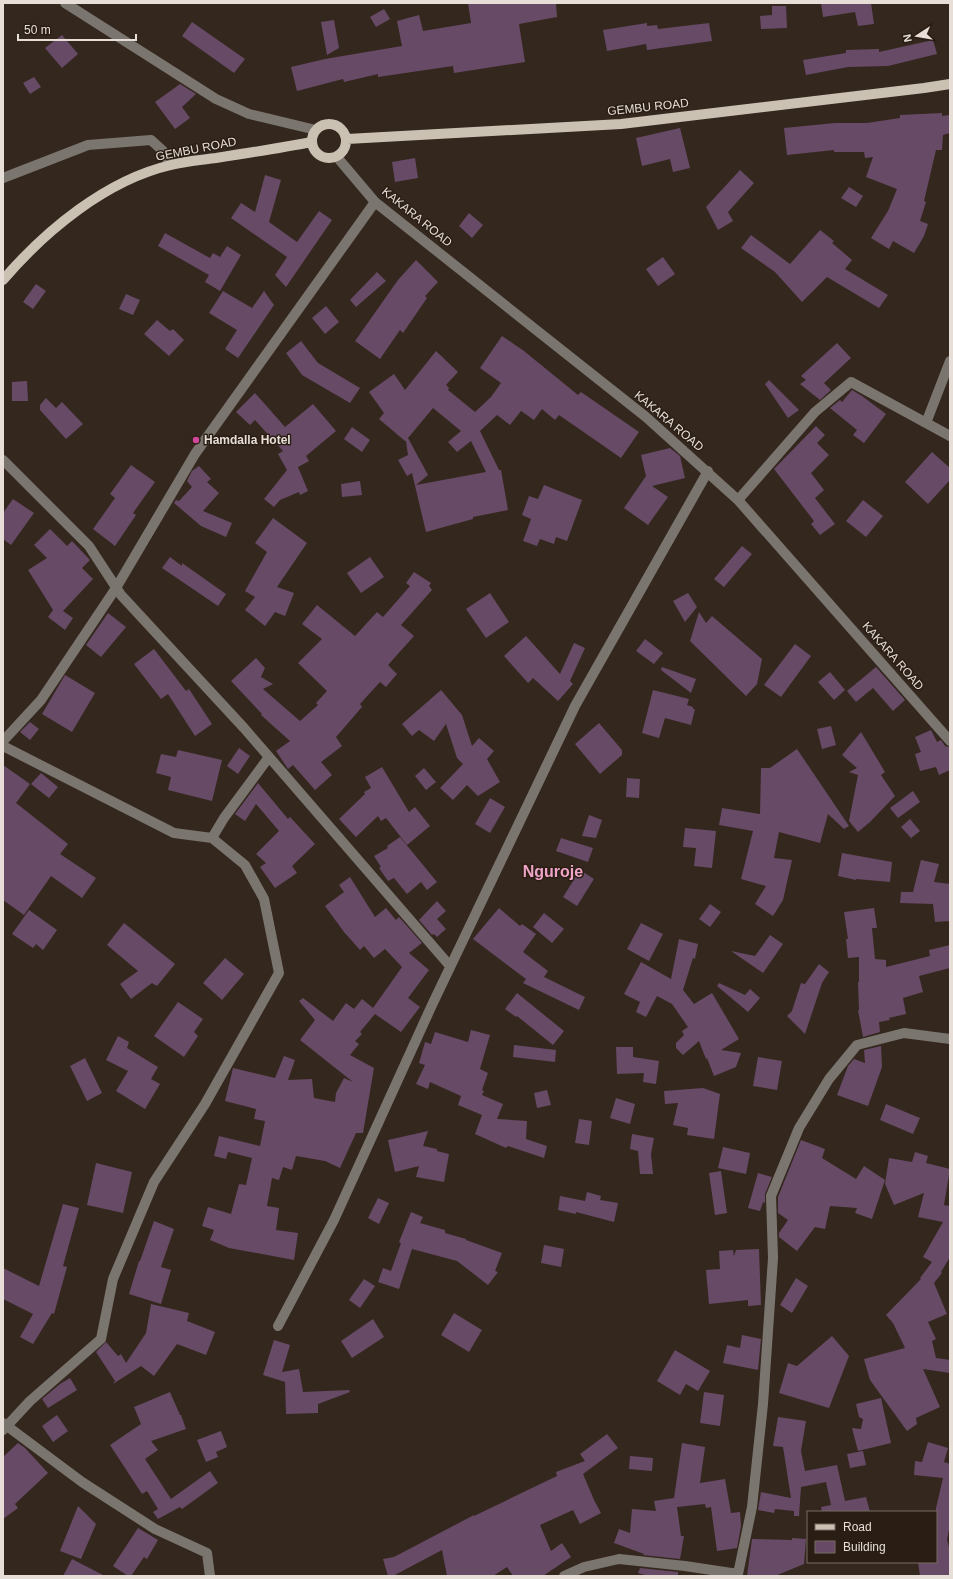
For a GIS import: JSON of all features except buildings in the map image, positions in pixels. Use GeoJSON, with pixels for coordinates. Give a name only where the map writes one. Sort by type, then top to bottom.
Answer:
{"type":"FeatureCollection","features":[{"type":"Feature","properties":{"kind":"main road","name":"GEMBU ROAD"},"geometry":{"type":"LineString","coordinates":[[347,139],[621,124],[950,84]]}},
{"type":"Feature","properties":{"kind":"main road"},"geometry":{"type":"LineString","coordinates":[[328,124],[334,124],[340,127],[347,139],[345,150],[337,157],[331,159],[320,156],[316,153],[312,142],[316,130],[321,126],[328,124]]}},
{"type":"Feature","properties":{"kind":"main road","name":"GEMBU ROAD"},"geometry":{"type":"LineString","coordinates":[[3,280],[24,256],[93,200],[135,177],[170,165],[312,142]]}},
{"type":"Feature","properties":{"kind":"street"},"geometry":{"type":"LineString","coordinates":[[65,3],[216,99],[249,114],[316,130]]}},
{"type":"Feature","properties":{"kind":"street"},"geometry":{"type":"LineString","coordinates":[[3,178],[88,145],[151,140],[163,151],[170,165]]}},
{"type":"Feature","properties":{"kind":"street","name":"KAKARA ROAD"},"geometry":{"type":"LineString","coordinates":[[337,157],[375,202],[646,417],[708,471],[738,500],[950,741]]}},
{"type":"Feature","properties":{"kind":"street"},"geometry":{"type":"LineString","coordinates":[[3,741],[41,700],[116,588],[195,454],[375,202]]}},
{"type":"Feature","properties":{"kind":"street"},"geometry":{"type":"LineString","coordinates":[[926,423],[950,361]]}},
{"type":"Feature","properties":{"kind":"street"},"geometry":{"type":"LineString","coordinates":[[738,500],[815,412],[851,382],[950,436]]}},
{"type":"Feature","properties":{"kind":"street"},"geometry":{"type":"LineString","coordinates":[[3,460],[89,546],[121,595],[269,757],[450,966]]}},
{"type":"Feature","properties":{"kind":"street"},"geometry":{"type":"LineString","coordinates":[[278,1326],[334,1220],[450,966],[575,706],[708,471]]}},
{"type":"Feature","properties":{"kind":"street"},"geometry":{"type":"LineString","coordinates":[[3,746],[174,833],[212,838],[245,865],[264,899],[279,973],[205,1104],[154,1182],[113,1280],[101,1339],[4,1426],[82,1482],[155,1529],[207,1553],[210,1576]]}},
{"type":"Feature","properties":{"kind":"street"},"geometry":{"type":"LineString","coordinates":[[212,838],[224,818],[269,757]]}},
{"type":"Feature","properties":{"kind":"street"},"geometry":{"type":"LineString","coordinates":[[564,1576],[584,1567],[619,1559],[685,1566],[738,1574],[752,1507],[763,1404],[773,1258],[772,1196],[799,1128],[828,1079],[857,1045],[904,1033],[950,1039]]}},
{"type":"Feature","properties":{"kind":"place","name":"Hamdalla Hotel"},"geometry":{"type":"Point","coordinates":[196,440]}},
{"type":"Feature","properties":{"kind":"district","name":"Nguroje"},"geometry":{"type":"Point","coordinates":[553,871]}}]}
